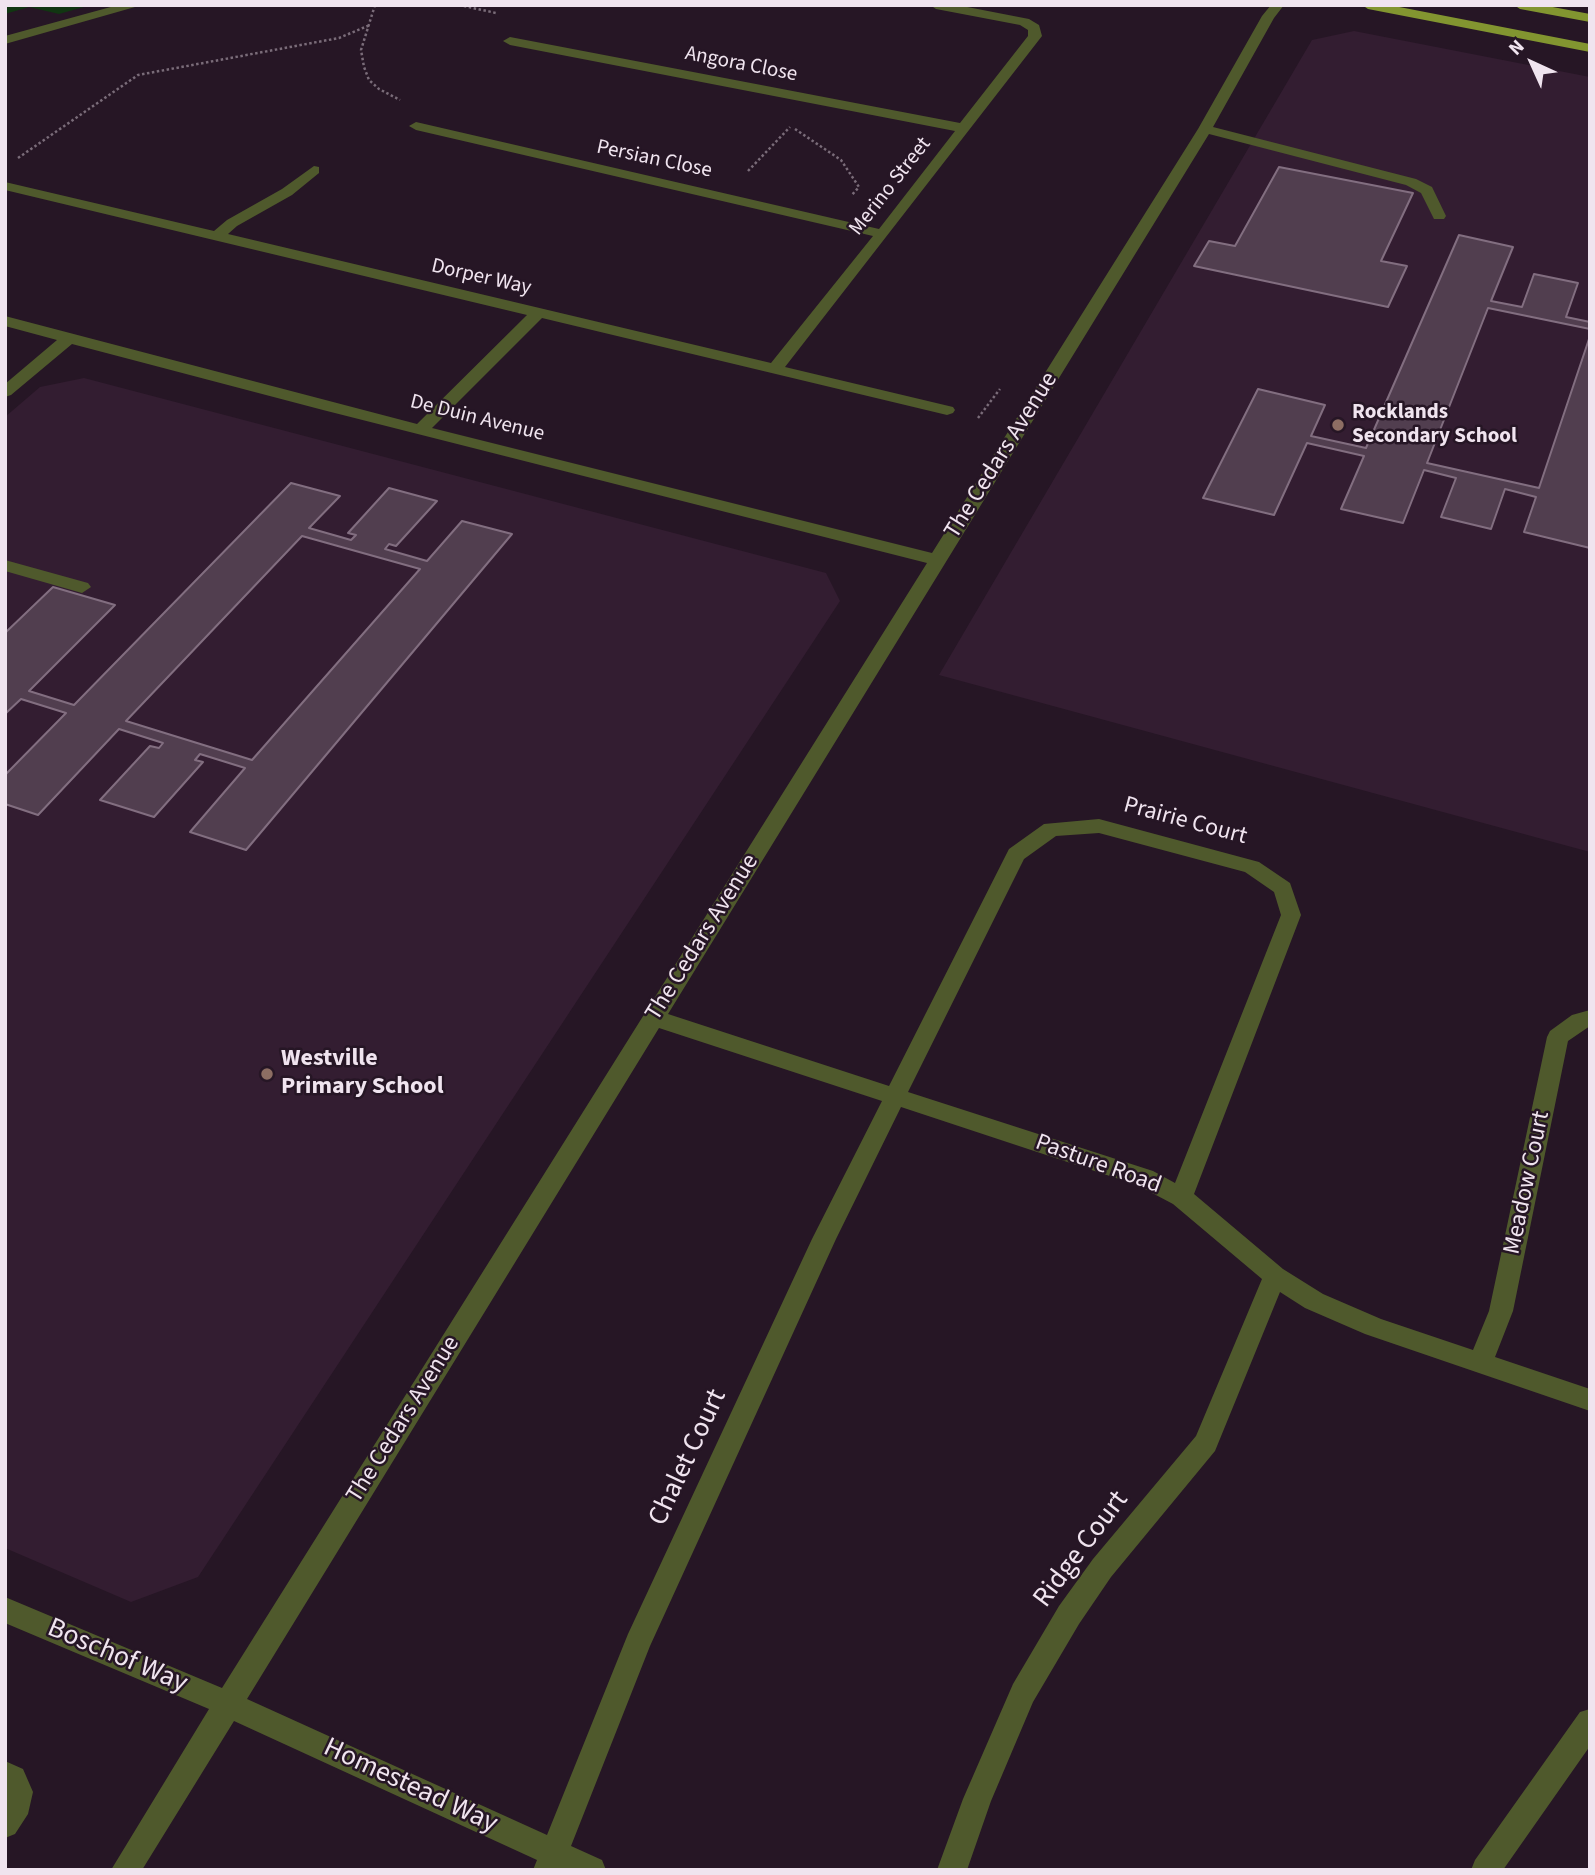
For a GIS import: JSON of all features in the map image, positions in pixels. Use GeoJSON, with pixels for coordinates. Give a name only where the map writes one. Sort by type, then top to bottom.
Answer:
{"type":"FeatureCollection","features":[{"type":"Feature","properties":{"kind":"main road"},"geometry":{"type":"LineString","coordinates":[[1368,5],[1590,48]]}},
{"type":"Feature","properties":{"kind":"main road"},"geometry":{"type":"LineString","coordinates":[[1520,5],[1590,18]]}},
{"type":"Feature","properties":{"kind":"street"},"geometry":{"type":"LineString","coordinates":[[5,40],[74,19],[136,5]]}},
{"type":"Feature","properties":{"kind":"street","name":"Merino Street"},"geometry":{"type":"LineString","coordinates":[[775,369],[1035,36],[1034,28],[1024,22],[936,5]]}},
{"type":"Feature","properties":{"kind":"street","name":"The Cedars Avenue"},"geometry":{"type":"LineString","coordinates":[[125,1870],[1205,129],[1268,16],[1278,5]]}},
{"type":"Feature","properties":{"kind":"street","name":"Angora Close"},"geometry":{"type":"LineString","coordinates":[[510,41],[963,128]]}},
{"type":"Feature","properties":{"kind":"street","name":"Persian Close"},"geometry":{"type":"LineString","coordinates":[[416,126],[883,233]]}},
{"type":"Feature","properties":{"kind":"street"},"geometry":{"type":"LineString","coordinates":[[1205,129],[1411,181],[1427,190],[1439,216]]}},
{"type":"Feature","properties":{"kind":"street"},"geometry":{"type":"LineString","coordinates":[[216,237],[232,223],[287,192],[314,170]]}},
{"type":"Feature","properties":{"kind":"street","name":"Dorper Way"},"geometry":{"type":"LineString","coordinates":[[5,186],[947,410]]}},
{"type":"Feature","properties":{"kind":"street"},"geometry":{"type":"LineString","coordinates":[[423,428],[538,313]]}},
{"type":"Feature","properties":{"kind":"street","name":"De Duin Avenue"},"geometry":{"type":"LineString","coordinates":[[5,321],[329,407],[423,428],[937,561]]}},
{"type":"Feature","properties":{"kind":"street"},"geometry":{"type":"LineString","coordinates":[[5,392],[70,338]]}},
{"type":"Feature","properties":{"kind":"street"},"geometry":{"type":"LineString","coordinates":[[5,565],[82,587]]}},
{"type":"Feature","properties":{"kind":"street","name":"Prairie Court"},"geometry":{"type":"LineString","coordinates":[[897,1097],[1016,854],[1051,829],[1099,826],[1252,867],[1283,888],[1291,915],[1181,1197]]}},
{"type":"Feature","properties":{"kind":"street","name":"Pasture Road"},"geometry":{"type":"LineString","coordinates":[[654,1018],[1145,1178],[1181,1197],[1275,1276],[1314,1301],[1374,1327],[1590,1400]]}},
{"type":"Feature","properties":{"kind":"street","name":"Meadow Court"},"geometry":{"type":"LineString","coordinates":[[1480,1363],[1501,1311],[1558,1037],[1580,1021],[1590,1018]]}},
{"type":"Feature","properties":{"kind":"street","name":"Chalet Court"},"geometry":{"type":"LineString","coordinates":[[551,1861],[638,1643],[824,1239],[897,1097]]}},
{"type":"Feature","properties":{"kind":"street","name":"Ridge Court"},"geometry":{"type":"LineString","coordinates":[[951,1870],[977,1799],[1023,1693],[1069,1615],[1102,1568],[1206,1443],[1275,1276]]}},
{"type":"Feature","properties":{"kind":"street","name":"Boschof Way"},"geometry":{"type":"LineString","coordinates":[[5,1610],[228,1704]]}},
{"type":"Feature","properties":{"kind":"street","name":"Homestead Way"},"geometry":{"type":"LineString","coordinates":[[228,1704],[551,1861],[593,1870]]}},
{"type":"Feature","properties":{"kind":"street"},"geometry":{"type":"LineString","coordinates":[[1485,1870],[1590,1723]]}},
{"type":"Feature","properties":{"kind":"street"},"geometry":{"type":"LineString","coordinates":[[5,1775],[13,1779],[19,1792],[18,1804],[5,1824]]}},
{"type":"Feature","properties":{"kind":"path"},"geometry":{"type":"LineString","coordinates":[[375,5],[361,50],[369,80],[379,89],[418,107],[398,121],[416,126]]}},
{"type":"Feature","properties":{"kind":"path"},"geometry":{"type":"LineString","coordinates":[[15,160],[138,75],[339,38],[370,25]]}},
{"type":"Feature","properties":{"kind":"path"},"geometry":{"type":"LineString","coordinates":[[725,197],[791,127],[841,160],[859,187],[831,221]]}},
{"type":"Feature","properties":{"kind":"path"},"geometry":{"type":"LineString","coordinates":[[947,410],[979,419],[1003,384]]}},
{"type":"Feature","properties":{"kind":"shaded area","name":"Rocklands Secondary School"},"geometry":{"type":"Polygon","coordinates":[[[1354,31],[1590,77],[1590,852],[939,675],[1312,40],[1354,31]]]}},
{"type":"Feature","properties":{"kind":"shaded area","name":"Westville Primary School"},"geometry":{"type":"Polygon","coordinates":[[[84,378],[826,573],[840,601],[198,1577],[131,1602],[5,1548],[5,417],[40,387],[84,378]]]}},
{"type":"Feature","properties":{"kind":"green space"},"geometry":{"type":"Polygon","coordinates":[[[5,5],[91,5],[59,14],[29,7],[5,14],[5,5]]]}},
{"type":"Feature","properties":{"kind":"building"},"geometry":{"type":"Polygon","coordinates":[[[1279,167],[1413,193],[1381,261],[1407,266],[1388,307],[1194,266],[1209,241],[1235,246],[1279,167]]]}},
{"type":"Feature","properties":{"kind":"building"},"geometry":{"type":"Polygon","coordinates":[[[1459,235],[1513,247],[1491,301],[1522,307],[1534,274],[1578,283],[1566,317],[1590,322],[1590,329],[1488,308],[1427,463],[1539,488],[1590,336],[1590,548],[1524,532],[1536,497],[1505,489],[1491,529],[1441,517],[1456,478],[1424,470],[1403,523],[1341,509],[1364,456],[1307,443],[1274,515],[1203,498],[1258,389],[1325,405],[1311,436],[1366,448],[1459,235]]]}},
{"type":"Feature","properties":{"kind":"building"},"geometry":{"type":"Polygon","coordinates":[[[291,483],[340,496],[309,528],[351,540],[356,535],[348,533],[389,488],[437,501],[396,546],[389,544],[385,549],[427,561],[462,521],[512,534],[246,850],[190,832],[245,768],[200,754],[195,760],[203,762],[154,817],[100,800],[150,746],[159,748],[163,743],[119,729],[38,815],[5,804],[5,775],[66,713],[21,699],[5,714],[5,633],[53,587],[115,605],[29,691],[74,705],[291,483]],[[302,536],[126,721],[252,760],[420,569],[302,536]]]}},
{"type":"Feature","properties":{"kind":"place","name":"Rocklands Secondary School"},"geometry":{"type":"Point","coordinates":[1338,425]}},
{"type":"Feature","properties":{"kind":"place","name":"Westville Primary School"},"geometry":{"type":"Point","coordinates":[267,1074]}}]}
